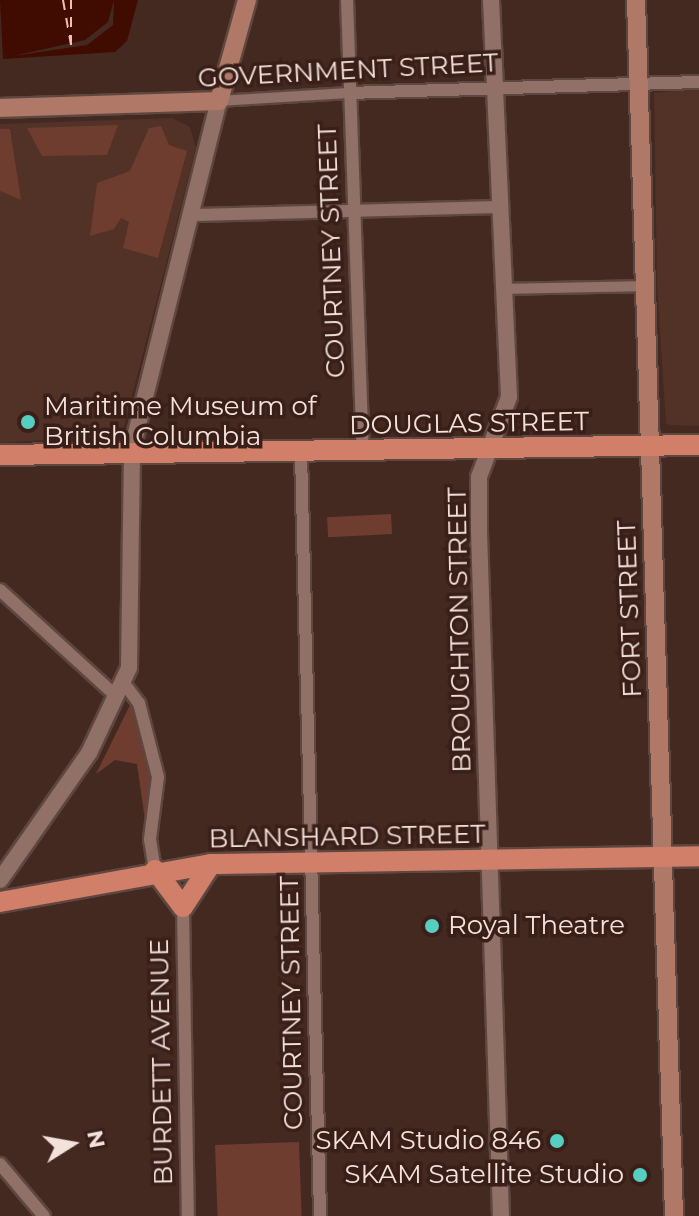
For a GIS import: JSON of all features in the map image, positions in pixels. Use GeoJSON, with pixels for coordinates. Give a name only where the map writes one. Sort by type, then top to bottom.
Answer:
{"type":"FeatureCollection","features":[{"type":"Feature","properties":{"kind":"main road"},"geometry":{"type":"LineString","coordinates":[[219,101],[247,0]]}},
{"type":"Feature","properties":{"kind":"main road","name":"FORT STREET"},"geometry":{"type":"LineString","coordinates":[[636,0],[674,1216]]}},
{"type":"Feature","properties":{"kind":"main road","name":"GOVERNMENT STREET"},"geometry":{"type":"LineString","coordinates":[[0,108],[219,101]]}},
{"type":"Feature","properties":{"kind":"main road","name":"DOUGLAS STREET"},"geometry":{"type":"LineString","coordinates":[[0,455],[132,449],[363,453],[699,445]]}},
{"type":"Feature","properties":{"kind":"main road","name":"BLANSHARD STREET"},"geometry":{"type":"LineString","coordinates":[[0,902],[155,870],[211,864],[311,865],[699,856]]}},
{"type":"Feature","properties":{"kind":"main road"},"geometry":{"type":"LineString","coordinates":[[155,870],[183,907],[211,864]]}},
{"type":"Feature","properties":{"kind":"street","name":"COURTNEY STREET"},"geometry":{"type":"LineString","coordinates":[[347,0],[363,453]]}},
{"type":"Feature","properties":{"kind":"street","name":"BROUGHTON STREET"},"geometry":{"type":"LineString","coordinates":[[491,0],[509,397],[479,491],[501,1216]]}},
{"type":"Feature","properties":{"kind":"street","name":"GOVERNMENT STREET"},"geometry":{"type":"LineString","coordinates":[[219,101],[348,93],[699,82]]}},
{"type":"Feature","properties":{"kind":"street"},"geometry":{"type":"LineString","coordinates":[[0,880],[89,753],[123,682],[132,449],[193,215],[219,101]]}},
{"type":"Feature","properties":{"kind":"street"},"geometry":{"type":"LineString","coordinates":[[193,215],[501,207]]}},
{"type":"Feature","properties":{"kind":"street"},"geometry":{"type":"LineString","coordinates":[[503,289],[646,286]]}},
{"type":"Feature","properties":{"kind":"street","name":"COURTNEY STREET"},"geometry":{"type":"LineString","coordinates":[[301,453],[320,1216]]}},
{"type":"Feature","properties":{"kind":"street"},"geometry":{"type":"LineString","coordinates":[[2,588],[123,682],[139,703],[158,777],[150,839],[155,870]]}},
{"type":"Feature","properties":{"kind":"street","name":"BURDETT AVENUE"},"geometry":{"type":"LineString","coordinates":[[183,907],[188,1216]]}},
{"type":"Feature","properties":{"kind":"street"},"geometry":{"type":"LineString","coordinates":[[0,1164],[44,1216]]}},
{"type":"Feature","properties":{"kind":"shaded area"},"geometry":{"type":"Polygon","coordinates":[[[0,0],[138,0],[127,41],[115,52],[3,59],[0,0]]]}},
{"type":"Feature","properties":{"kind":"shaded area"},"geometry":{"type":"Polygon","coordinates":[[[699,88],[699,426],[672,425],[666,424],[657,283],[654,93],[699,88]]]}},
{"type":"Feature","properties":{"kind":"shaded area"},"geometry":{"type":"Polygon","coordinates":[[[172,118],[190,127],[196,148],[124,427],[110,435],[0,443],[0,124],[172,118]]]}},
{"type":"Feature","properties":{"kind":"shaded area"},"geometry":{"type":"Polygon","coordinates":[[[118,125],[107,155],[42,156],[27,128],[118,125]]]}},
{"type":"Feature","properties":{"kind":"shaded area"},"geometry":{"type":"Polygon","coordinates":[[[161,126],[169,145],[187,151],[158,258],[123,248],[129,222],[121,218],[114,229],[90,236],[97,183],[130,171],[149,128],[161,126]]]}},
{"type":"Feature","properties":{"kind":"shaded area"},"geometry":{"type":"Polygon","coordinates":[[[0,129],[10,129],[21,200],[0,191],[0,129]]]}},
{"type":"Feature","properties":{"kind":"shaded area"},"geometry":{"type":"Polygon","coordinates":[[[391,514],[392,534],[328,537],[327,517],[391,514]]]}},
{"type":"Feature","properties":{"kind":"shaded area"},"geometry":{"type":"Polygon","coordinates":[[[132,701],[150,775],[145,820],[137,764],[115,760],[96,774],[132,701]]]}},
{"type":"Feature","properties":{"kind":"shaded area"},"geometry":{"type":"Polygon","coordinates":[[[299,1142],[302,1216],[218,1216],[215,1145],[299,1142]]]}},
{"type":"Feature","properties":{"kind":"pier"},"geometry":{"type":"Polygon","coordinates":[[[114,0],[113,25],[87,45],[13,56],[85,40],[108,22],[114,0]]]}},
{"type":"Feature","properties":{"kind":"ferry route"},"geometry":{"type":"LineString","coordinates":[[63,0],[71,45],[71,0]]}},
{"type":"Feature","properties":{"kind":"place","name":"Maritime Museum of British Columbia"},"geometry":{"type":"Point","coordinates":[28,422]}},
{"type":"Feature","properties":{"kind":"place","name":"Royal Theatre"},"geometry":{"type":"Point","coordinates":[432,926]}},
{"type":"Feature","properties":{"kind":"place","name":"SKAM Studio 846"},"geometry":{"type":"Point","coordinates":[557,1141]}},
{"type":"Feature","properties":{"kind":"place","name":"SKAM Satellite Studio"},"geometry":{"type":"Point","coordinates":[640,1175]}}]}
